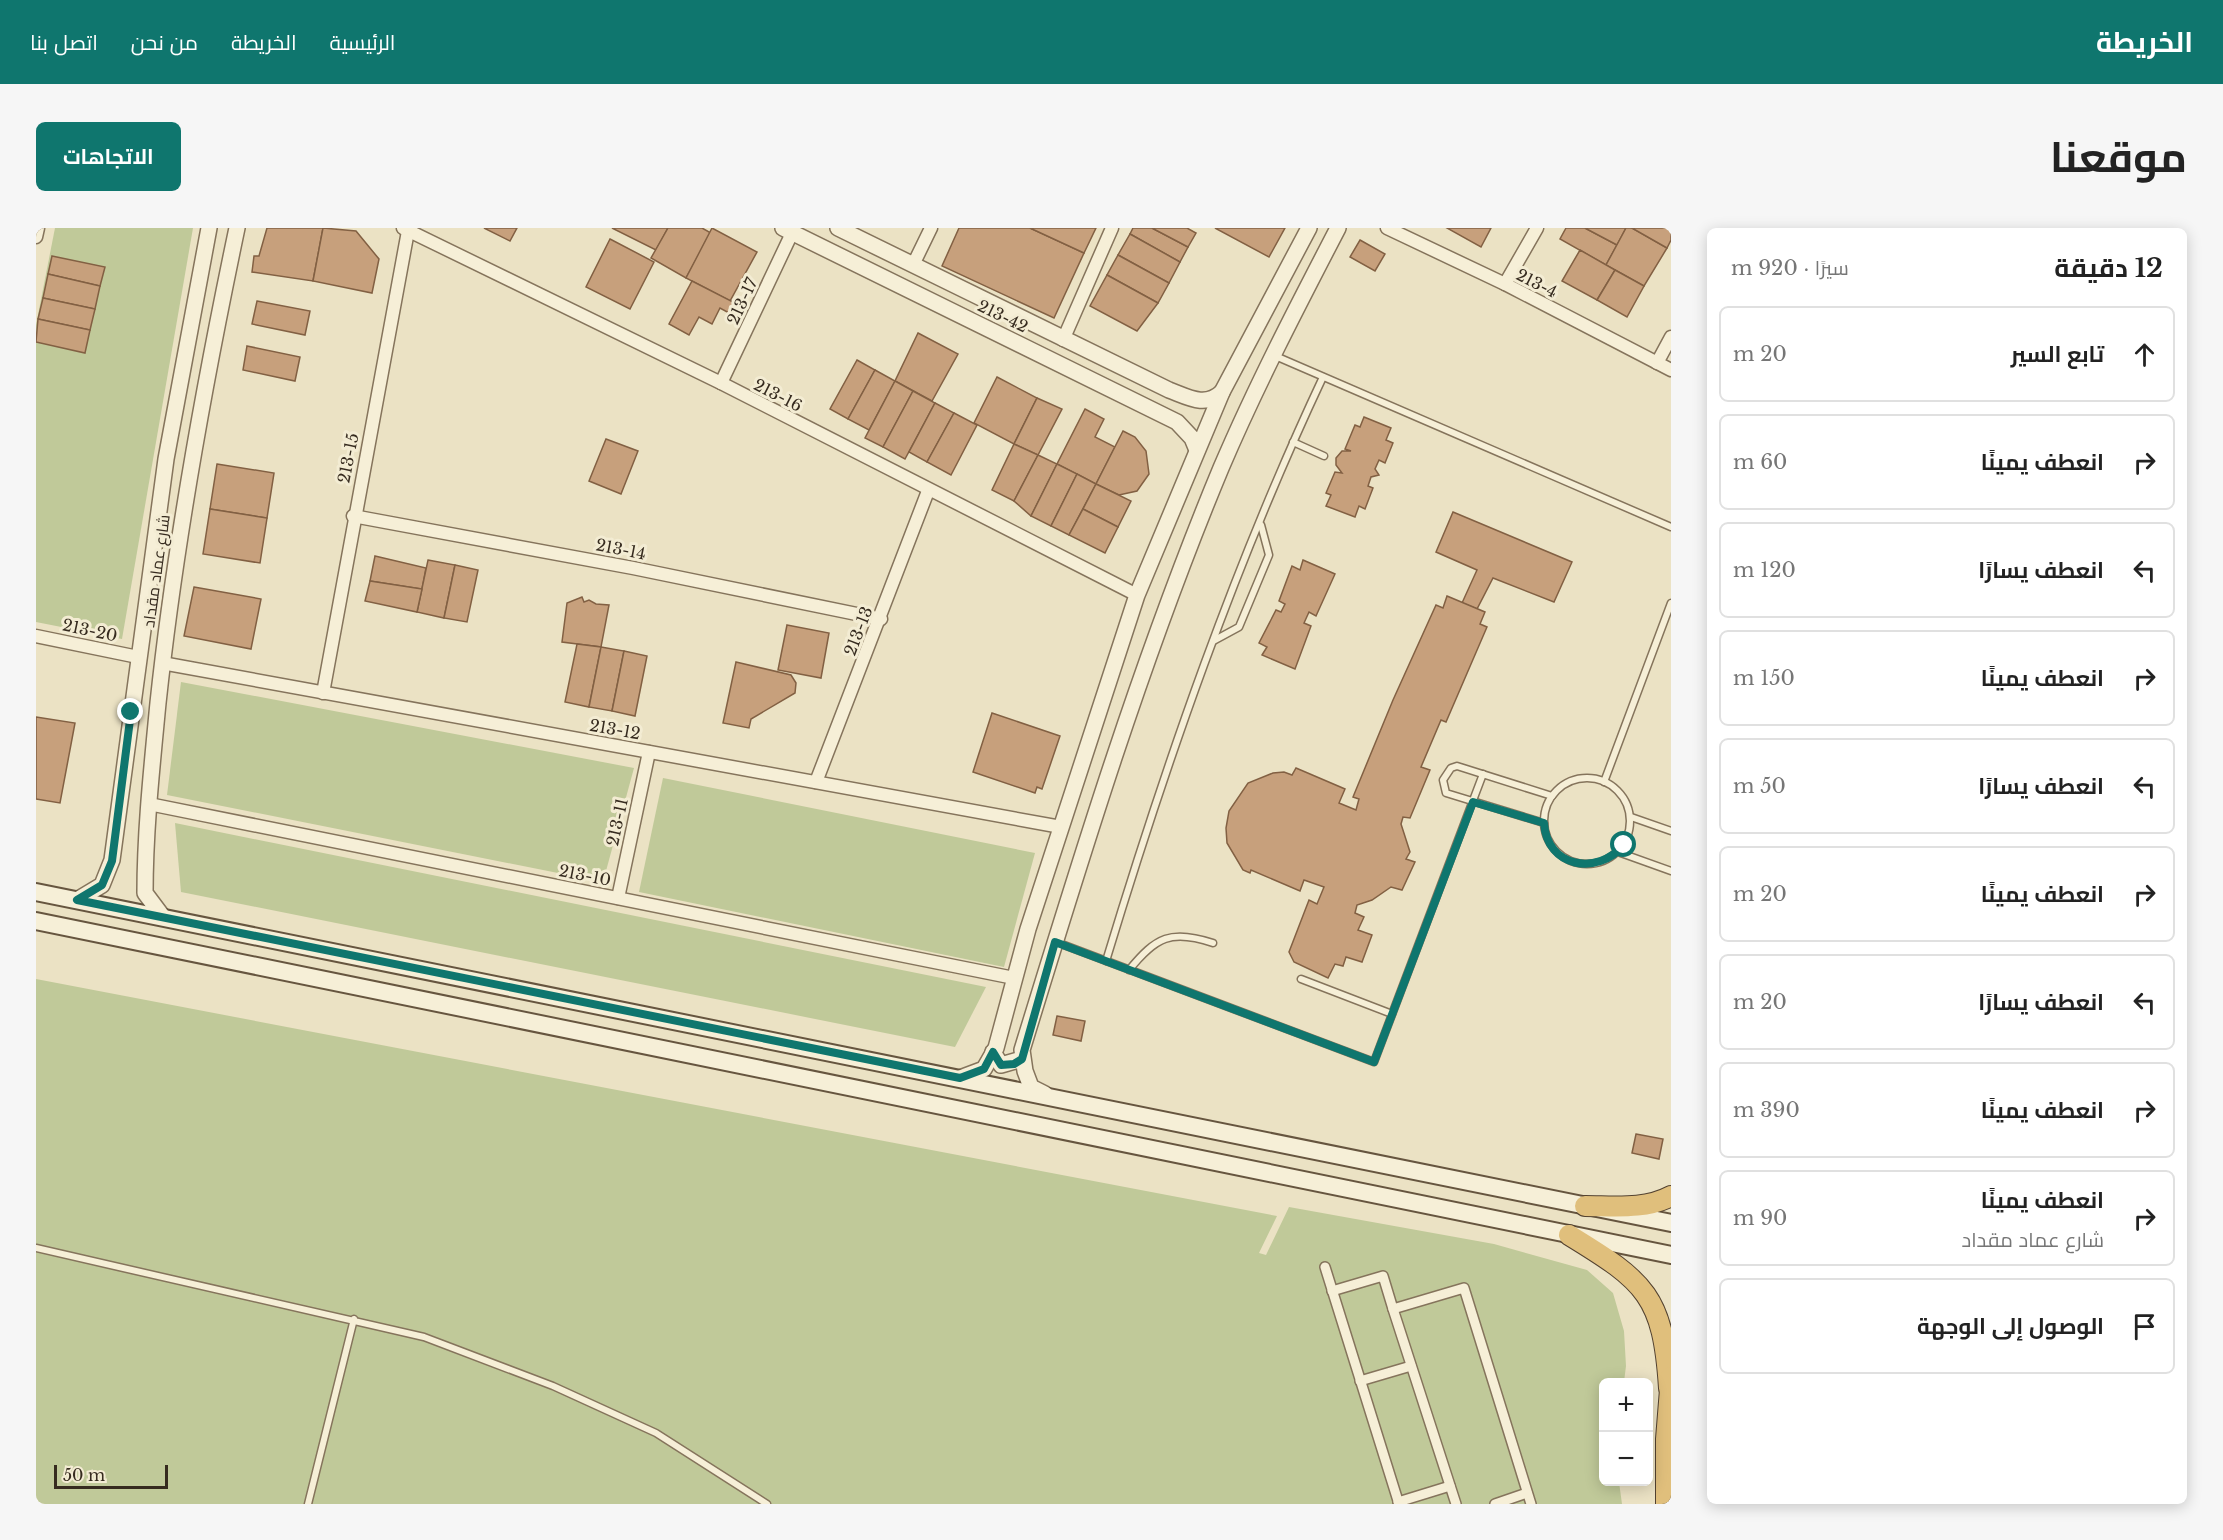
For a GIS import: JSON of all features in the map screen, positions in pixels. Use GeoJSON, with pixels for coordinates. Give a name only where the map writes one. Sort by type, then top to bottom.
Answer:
{"type":"FeatureCollection","features":[{"type":"Feature","properties":{"kind":"highway"},"geometry":{"type":"LineString","coordinates":[[1585,1206],[1630,1206],[1659,1203],[1671,1196]]}},
{"type":"Feature","properties":{"kind":"highway"},"geometry":{"type":"LineString","coordinates":[[1569,1235],[1619,1266],[1635,1280],[1660,1322],[1670,1381],[1666,1504]]}},
{"type":"Feature","properties":{"kind":"main road"},"geometry":{"type":"LineString","coordinates":[[36,892],[1671,1223]]}},
{"type":"Feature","properties":{"kind":"main road"},"geometry":{"type":"LineString","coordinates":[[36,921],[1671,1255]]}},
{"type":"Feature","properties":{"kind":"street"},"geometry":{"type":"LineString","coordinates":[[36,237],[38,228]]}},
{"type":"Feature","properties":{"kind":"street","name":"شارع عماد مقداد"},"geometry":{"type":"LineString","coordinates":[[77,900],[102,885],[112,861],[166,459],[209,228]]}},
{"type":"Feature","properties":{"kind":"street","name":"شارع عماد مقداد"},"geometry":{"type":"LineString","coordinates":[[163,917],[145,893],[149,804],[162,663],[191,459],[237,228]]}},
{"type":"Feature","properties":{"kind":"street","name":"213-42"},"geometry":{"type":"LineString","coordinates":[[838,228],[1063,340],[1199,402],[1216,398],[1222,392]]}},
{"type":"Feature","properties":{"kind":"street"},"geometry":{"type":"LineString","coordinates":[[913,265],[931,228]]}},
{"type":"Feature","properties":{"kind":"street"},"geometry":{"type":"LineString","coordinates":[[1063,340],[1112,228]]}},
{"type":"Feature","properties":{"kind":"street"},"geometry":{"type":"LineString","coordinates":[[960,1078],[984,1069],[993,1052],[1061,827],[1137,595],[1222,392],[1309,228]]}},
{"type":"Feature","properties":{"kind":"street"},"geometry":{"type":"LineString","coordinates":[[1048,1096],[1031,1087],[1022,1059],[1055,942],[1129,708],[1221,468],[1273,355],[1338,228]]}},
{"type":"Feature","properties":{"kind":"street","name":"213-4"},"geometry":{"type":"LineString","coordinates":[[1387,228],[1505,284],[1671,370]]}},
{"type":"Feature","properties":{"kind":"street"},"geometry":{"type":"LineString","coordinates":[[1505,284],[1537,228]]}},
{"type":"Feature","properties":{"kind":"street","name":"213-16"},"geometry":{"type":"LineString","coordinates":[[405,229],[721,383],[928,491],[1137,595]]}},
{"type":"Feature","properties":{"kind":"street","name":"213-15"},"geometry":{"type":"LineString","coordinates":[[323,693],[405,229]]}},
{"type":"Feature","properties":{"kind":"street","name":"213-42"},"geometry":{"type":"LineString","coordinates":[[788,230],[1177,422],[1192,438],[1197,450]]}},
{"type":"Feature","properties":{"kind":"street","name":"213-17"},"geometry":{"type":"LineString","coordinates":[[721,383],[788,230]]}},
{"type":"Feature","properties":{"kind":"street"},"geometry":{"type":"LineString","coordinates":[[1657,363],[1671,337]]}},
{"type":"Feature","properties":{"kind":"street","name":"213-13"},"geometry":{"type":"LineString","coordinates":[[816,783],[881,619],[928,491]]}},
{"type":"Feature","properties":{"kind":"street","name":"213-14"},"geometry":{"type":"LineString","coordinates":[[353,516],[633,568],[881,619]]}},
{"type":"Feature","properties":{"kind":"street","name":"213-20"},"geometry":{"type":"LineString","coordinates":[[36,636],[138,657]]}},
{"type":"Feature","properties":{"kind":"street","name":"213-12"},"geometry":{"type":"LineString","coordinates":[[162,663],[1061,827]]}},
{"type":"Feature","properties":{"kind":"street"},"geometry":{"type":"LineString","coordinates":[[1103,700],[1129,708]]}},
{"type":"Feature","properties":{"kind":"street","name":"213-11"},"geometry":{"type":"LineString","coordinates":[[618,898],[649,752]]}},
{"type":"Feature","properties":{"kind":"street","name":"213-10"},"geometry":{"type":"LineString","coordinates":[[149,804],[1014,978]]}},
{"type":"Feature","properties":{"kind":"street"},"geometry":{"type":"LineString","coordinates":[[993,1052],[1001,1065],[1014,1064],[1022,1059]]}},
{"type":"Feature","properties":{"kind":"street"},"geometry":{"type":"LineString","coordinates":[[1324,1267],[1399,1503],[1449,1486]]}},
{"type":"Feature","properties":{"kind":"street"},"geometry":{"type":"LineString","coordinates":[[1332,1291],[1383,1276],[1456,1504]]}},
{"type":"Feature","properties":{"kind":"street"},"geometry":{"type":"LineString","coordinates":[[1393,1309],[1464,1288],[1531,1504]]}},
{"type":"Feature","properties":{"kind":"street"},"geometry":{"type":"LineString","coordinates":[[1360,1381],[1411,1366]]}},
{"type":"Feature","properties":{"kind":"street"},"geometry":{"type":"LineString","coordinates":[[1495,1504],[1527,1493]]}},
{"type":"Feature","properties":{"kind":"lane"},"geometry":{"type":"LineString","coordinates":[[1273,355],[1671,527]]}},
{"type":"Feature","properties":{"kind":"lane"},"geometry":{"type":"LineString","coordinates":[[1106,961],[1139,855],[1215,641],[1293,442],[1323,377]]}},
{"type":"Feature","properties":{"kind":"lane"},"geometry":{"type":"LineString","coordinates":[[1293,442],[1324,456]]}},
{"type":"Feature","properties":{"kind":"lane"},"geometry":{"type":"LineString","coordinates":[[1215,641],[1239,627],[1269,555],[1260,523]]}},
{"type":"Feature","properties":{"kind":"lane"},"geometry":{"type":"LineString","coordinates":[[1604,782],[1671,603]]}},
{"type":"Feature","properties":{"kind":"lane"},"geometry":{"type":"LineString","coordinates":[[1544,823],[1446,793],[1443,780],[1450,768],[1457,766],[1552,796]]}},
{"type":"Feature","properties":{"kind":"lane"},"geometry":{"type":"LineString","coordinates":[[1055,942],[1374,1062],[1483,774]]}},
{"type":"Feature","properties":{"kind":"lane"},"geometry":{"type":"LineString","coordinates":[[1581,778],[1604,782],[1622,796],[1630,818],[1628,836],[1618,852],[1598,863],[1574,863],[1555,850],[1548,841],[1544,823],[1546,807],[1552,796],[1570,782],[1581,778]]}},
{"type":"Feature","properties":{"kind":"lane"},"geometry":{"type":"LineString","coordinates":[[1630,818],[1671,831]]}},
{"type":"Feature","properties":{"kind":"lane"},"geometry":{"type":"LineString","coordinates":[[1618,852],[1671,871]]}},
{"type":"Feature","properties":{"kind":"lane"},"geometry":{"type":"LineString","coordinates":[[1129,970],[1155,942],[1171,936],[1190,935],[1213,943]]}},
{"type":"Feature","properties":{"kind":"lane"},"geometry":{"type":"LineString","coordinates":[[1301,979],[1392,1014]]}},
{"type":"Feature","properties":{"kind":"lane"},"geometry":{"type":"LineString","coordinates":[[36,1248],[354,1319],[424,1338],[553,1386],[656,1434],[767,1504]]}},
{"type":"Feature","properties":{"kind":"lane"},"geometry":{"type":"LineString","coordinates":[[308,1504],[354,1319]]}},
{"type":"Feature","properties":{"kind":"green space"},"geometry":{"type":"Polygon","coordinates":[[[55,228],[193,228],[122,639],[36,622],[36,325],[55,228]]]}},
{"type":"Feature","properties":{"kind":"green space"},"geometry":{"type":"Polygon","coordinates":[[[181,682],[634,768],[603,882],[167,795],[181,682]]]}},
{"type":"Feature","properties":{"kind":"green space"},"geometry":{"type":"Polygon","coordinates":[[[663,778],[1035,853],[1004,967],[639,892],[663,778]]]}},
{"type":"Feature","properties":{"kind":"green space"},"geometry":{"type":"Polygon","coordinates":[[[175,823],[986,987],[955,1047],[181,892],[175,823]]]}},
{"type":"Feature","properties":{"kind":"green space"},"geometry":{"type":"Polygon","coordinates":[[[36,979],[1277,1216],[1259,1253],[1266,1255],[1289,1207],[1494,1244],[1587,1270],[1613,1293],[1624,1331],[1624,1378],[1599,1378],[1599,1486],[1620,1486],[1622,1504],[36,1504],[36,979]]]}},
{"type":"Feature","properties":{"kind":"building"},"geometry":{"type":"Polygon","coordinates":[[[267,228],[323,228],[313,281],[252,272],[254,256],[259,256],[267,228]]]}},
{"type":"Feature","properties":{"kind":"building"},"geometry":{"type":"Polygon","coordinates":[[[323,228],[356,231],[379,259],[372,293],[313,281],[323,228]]]}},
{"type":"Feature","properties":{"kind":"building"},"geometry":{"type":"Polygon","coordinates":[[[484,228],[517,228],[510,241],[484,228]]]}},
{"type":"Feature","properties":{"kind":"building"},"geometry":{"type":"Polygon","coordinates":[[[612,228],[668,228],[656,250],[612,228]]]}},
{"type":"Feature","properties":{"kind":"building"},"geometry":{"type":"Polygon","coordinates":[[[668,228],[702,228],[711,233],[686,278],[651,258],[668,228]]]}},
{"type":"Feature","properties":{"kind":"building"},"geometry":{"type":"Polygon","coordinates":[[[712,228],[757,252],[730,301],[686,278],[712,228]]]}},
{"type":"Feature","properties":{"kind":"building"},"geometry":{"type":"Polygon","coordinates":[[[959,228],[1030,228],[1084,253],[1054,318],[942,266],[959,228]]]}},
{"type":"Feature","properties":{"kind":"building"},"geometry":{"type":"Polygon","coordinates":[[[1030,228],[1096,228],[1084,253],[1030,228]]]}},
{"type":"Feature","properties":{"kind":"building"},"geometry":{"type":"Polygon","coordinates":[[[1133,228],[1152,228],[1188,247],[1180,262],[1130,234],[1133,228]]]}},
{"type":"Feature","properties":{"kind":"building"},"geometry":{"type":"Polygon","coordinates":[[[1152,228],[1187,228],[1196,233],[1188,247],[1152,228]]]}},
{"type":"Feature","properties":{"kind":"building"},"geometry":{"type":"Polygon","coordinates":[[[1215,228],[1285,228],[1269,257],[1215,228]]]}},
{"type":"Feature","properties":{"kind":"building"},"geometry":{"type":"Polygon","coordinates":[[[1447,228],[1491,228],[1481,247],[1447,228]]]}},
{"type":"Feature","properties":{"kind":"building"},"geometry":{"type":"Polygon","coordinates":[[[1566,228],[1585,228],[1617,245],[1606,265],[1560,239],[1566,228]]]}},
{"type":"Feature","properties":{"kind":"building"},"geometry":{"type":"Polygon","coordinates":[[[1585,228],[1626,228],[1617,245],[1585,228]]]}},
{"type":"Feature","properties":{"kind":"building"},"geometry":{"type":"Polygon","coordinates":[[[1626,228],[1632,228],[1667,248],[1644,286],[1606,265],[1626,228]]]}},
{"type":"Feature","properties":{"kind":"building"},"geometry":{"type":"Polygon","coordinates":[[[1632,228],[1671,228],[1671,240],[1667,248],[1632,228]]]}},
{"type":"Feature","properties":{"kind":"building"},"geometry":{"type":"Polygon","coordinates":[[[1130,234],[1180,262],[1169,283],[1118,255],[1130,234]]]}},
{"type":"Feature","properties":{"kind":"building"},"geometry":{"type":"Polygon","coordinates":[[[610,239],[654,262],[630,309],[586,287],[610,239]]]}},
{"type":"Feature","properties":{"kind":"building"},"geometry":{"type":"Polygon","coordinates":[[[1360,240],[1385,254],[1375,271],[1350,257],[1360,240]]]}},
{"type":"Feature","properties":{"kind":"building"},"geometry":{"type":"Polygon","coordinates":[[[1580,250],[1615,270],[1597,300],[1562,281],[1580,250]]]}},
{"type":"Feature","properties":{"kind":"building"},"geometry":{"type":"Polygon","coordinates":[[[1118,255],[1169,283],[1158,303],[1107,275],[1118,255]]]}},
{"type":"Feature","properties":{"kind":"building"},"geometry":{"type":"Polygon","coordinates":[[[52,256],[105,267],[100,286],[48,274],[52,256]]]}},
{"type":"Feature","properties":{"kind":"building"},"geometry":{"type":"Polygon","coordinates":[[[1615,270],[1644,286],[1627,317],[1597,300],[1615,270]]]}},
{"type":"Feature","properties":{"kind":"building"},"geometry":{"type":"Polygon","coordinates":[[[48,274],[100,286],[95,309],[43,298],[48,274]]]}},
{"type":"Feature","properties":{"kind":"building"},"geometry":{"type":"Polygon","coordinates":[[[1107,275],[1158,303],[1137,331],[1090,306],[1107,275]]]}},
{"type":"Feature","properties":{"kind":"building"},"geometry":{"type":"Polygon","coordinates":[[[692,281],[735,303],[729,313],[720,308],[712,324],[699,317],[689,335],[669,324],[692,281]]]}},
{"type":"Feature","properties":{"kind":"building"},"geometry":{"type":"Polygon","coordinates":[[[43,298],[95,309],[90,330],[38,319],[43,298]]]}},
{"type":"Feature","properties":{"kind":"building"},"geometry":{"type":"Polygon","coordinates":[[[257,301],[310,311],[305,335],[252,324],[257,301]]]}},
{"type":"Feature","properties":{"kind":"building"},"geometry":{"type":"Polygon","coordinates":[[[38,319],[90,330],[85,353],[36,342],[38,319]]]}},
{"type":"Feature","properties":{"kind":"building"},"geometry":{"type":"Polygon","coordinates":[[[918,333],[958,354],[932,401],[895,381],[918,333]]]}},
{"type":"Feature","properties":{"kind":"building"},"geometry":{"type":"Polygon","coordinates":[[[247,346],[300,357],[295,381],[243,370],[247,346]]]}},
{"type":"Feature","properties":{"kind":"building"},"geometry":{"type":"Polygon","coordinates":[[[857,360],[875,370],[848,419],[830,409],[857,360]]]}},
{"type":"Feature","properties":{"kind":"building"},"geometry":{"type":"Polygon","coordinates":[[[875,370],[895,381],[869,430],[848,419],[875,370]]]}},
{"type":"Feature","properties":{"kind":"building"},"geometry":{"type":"Polygon","coordinates":[[[997,377],[1037,398],[1014,444],[974,423],[997,377]]]}},
{"type":"Feature","properties":{"kind":"building"},"geometry":{"type":"Polygon","coordinates":[[[895,381],[913,391],[883,447],[865,438],[895,381]]]}},
{"type":"Feature","properties":{"kind":"building"},"geometry":{"type":"Polygon","coordinates":[[[913,391],[935,403],[905,459],[883,447],[913,391]]]}},
{"type":"Feature","properties":{"kind":"building"},"geometry":{"type":"Polygon","coordinates":[[[1037,398],[1062,409],[1038,455],[1014,444],[1037,398]]]}},
{"type":"Feature","properties":{"kind":"building"},"geometry":{"type":"Polygon","coordinates":[[[935,403],[954,413],[927,462],[909,452],[935,403]]]}},
{"type":"Feature","properties":{"kind":"building"},"geometry":{"type":"Polygon","coordinates":[[[1085,409],[1104,419],[1095,437],[1115,447],[1096,484],[1057,464],[1085,409]]]}},
{"type":"Feature","properties":{"kind":"building"},"geometry":{"type":"Polygon","coordinates":[[[954,413],[977,425],[951,475],[927,462],[954,413]]]}},
{"type":"Feature","properties":{"kind":"building"},"geometry":{"type":"Polygon","coordinates":[[[1364,417],[1391,428],[1386,440],[1393,443],[1385,463],[1379,460],[1375,469],[1379,475],[1371,477],[1368,486],[1373,488],[1365,509],[1359,506],[1355,517],[1326,506],[1331,495],[1326,493],[1335,472],[1342,473],[1336,465],[1336,458],[1342,451],[1351,451],[1345,449],[1355,425],[1360,427],[1364,417]]]}},
{"type":"Feature","properties":{"kind":"building"},"geometry":{"type":"Polygon","coordinates":[[[1123,431],[1135,437],[1146,451],[1149,474],[1137,491],[1119,495],[1096,484],[1123,431]]]}},
{"type":"Feature","properties":{"kind":"building"},"geometry":{"type":"Polygon","coordinates":[[[606,439],[638,451],[621,494],[589,481],[606,439]]]}},
{"type":"Feature","properties":{"kind":"building"},"geometry":{"type":"Polygon","coordinates":[[[1014,444],[1038,455],[1014,501],[992,490],[1014,444]]]}},
{"type":"Feature","properties":{"kind":"building"},"geometry":{"type":"Polygon","coordinates":[[[1038,455],[1057,464],[1031,516],[1014,501],[1038,455]]]}},
{"type":"Feature","properties":{"kind":"building"},"geometry":{"type":"Polygon","coordinates":[[[217,464],[274,473],[267,518],[210,509],[217,464]]]}},
{"type":"Feature","properties":{"kind":"building"},"geometry":{"type":"Polygon","coordinates":[[[1057,464],[1077,474],[1051,526],[1031,516],[1057,464]]]}},
{"type":"Feature","properties":{"kind":"building"},"geometry":{"type":"Polygon","coordinates":[[[1077,474],[1096,484],[1069,535],[1051,526],[1077,474]]]}},
{"type":"Feature","properties":{"kind":"building"},"geometry":{"type":"Polygon","coordinates":[[[1096,484],[1131,501],[1118,527],[1083,509],[1096,484]]]}},
{"type":"Feature","properties":{"kind":"building"},"geometry":{"type":"Polygon","coordinates":[[[210,509],[267,518],[260,563],[203,554],[210,509]]]}},
{"type":"Feature","properties":{"kind":"building"},"geometry":{"type":"Polygon","coordinates":[[[1083,509],[1118,527],[1105,553],[1069,535],[1083,509]]]}},
{"type":"Feature","properties":{"kind":"building"},"geometry":{"type":"Polygon","coordinates":[[[1453,512],[1572,562],[1554,602],[1493,578],[1477,609],[1462,603],[1477,570],[1436,552],[1453,512]]]}},
{"type":"Feature","properties":{"kind":"building"},"geometry":{"type":"Polygon","coordinates":[[[375,556],[426,568],[422,589],[370,581],[375,556]]]}},
{"type":"Feature","properties":{"kind":"building"},"geometry":{"type":"Polygon","coordinates":[[[428,560],[455,565],[444,618],[417,612],[428,560]]]}},
{"type":"Feature","properties":{"kind":"building"},"geometry":{"type":"Polygon","coordinates":[[[1303,560],[1335,574],[1316,616],[1309,612],[1304,623],[1311,626],[1295,669],[1262,655],[1267,647],[1259,643],[1276,610],[1281,612],[1285,604],[1279,601],[1292,566],[1300,570],[1303,560]]]}},
{"type":"Feature","properties":{"kind":"building"},"geometry":{"type":"Polygon","coordinates":[[[455,565],[478,570],[467,622],[444,618],[455,565]]]}},
{"type":"Feature","properties":{"kind":"building"},"geometry":{"type":"Polygon","coordinates":[[[370,581],[422,589],[417,612],[365,601],[370,581]]]}},
{"type":"Feature","properties":{"kind":"building"},"geometry":{"type":"Polygon","coordinates":[[[194,587],[261,599],[251,649],[184,636],[194,587]]]}},
{"type":"Feature","properties":{"kind":"building"},"geometry":{"type":"Polygon","coordinates":[[[1447,596],[1485,612],[1480,624],[1487,627],[1446,722],[1441,720],[1421,767],[1430,770],[1410,818],[1403,817],[1401,824],[1410,852],[1406,859],[1415,862],[1402,890],[1391,887],[1372,900],[1357,905],[1355,913],[1364,917],[1358,930],[1372,935],[1362,962],[1346,957],[1343,966],[1335,964],[1328,978],[1294,962],[1289,952],[1309,900],[1317,904],[1324,887],[1304,880],[1300,891],[1251,870],[1250,873],[1243,870],[1227,843],[1226,828],[1229,811],[1248,783],[1273,773],[1284,772],[1292,775],[1296,768],[1345,789],[1339,803],[1356,810],[1359,799],[1353,797],[1393,700],[1436,605],[1443,608],[1447,596]]]}},
{"type":"Feature","properties":{"kind":"building"},"geometry":{"type":"Polygon","coordinates":[[[582,597],[584,602],[589,600],[596,604],[609,605],[601,647],[562,642],[567,603],[582,597]]]}},
{"type":"Feature","properties":{"kind":"building"},"geometry":{"type":"Polygon","coordinates":[[[787,625],[829,633],[821,678],[778,670],[787,625]]]}},
{"type":"Feature","properties":{"kind":"building"},"geometry":{"type":"Polygon","coordinates":[[[577,644],[601,647],[589,707],[565,702],[577,644]]]}},
{"type":"Feature","properties":{"kind":"building"},"geometry":{"type":"Polygon","coordinates":[[[601,647],[624,651],[612,711],[589,707],[601,647]]]}},
{"type":"Feature","properties":{"kind":"building"},"geometry":{"type":"Polygon","coordinates":[[[624,651],[647,656],[635,716],[612,711],[624,651]]]}},
{"type":"Feature","properties":{"kind":"building"},"geometry":{"type":"Polygon","coordinates":[[[736,662],[791,675],[796,683],[795,693],[751,719],[749,728],[723,723],[736,662]]]}},
{"type":"Feature","properties":{"kind":"building"},"geometry":{"type":"Polygon","coordinates":[[[992,713],[1060,736],[1042,789],[1037,787],[1035,793],[973,772],[992,713]]]}},
{"type":"Feature","properties":{"kind":"building"},"geometry":{"type":"Polygon","coordinates":[[[36,717],[75,723],[60,803],[36,799],[36,717]]]}},
{"type":"Feature","properties":{"kind":"building"},"geometry":{"type":"Polygon","coordinates":[[[1057,1016],[1085,1021],[1081,1041],[1053,1035],[1057,1016]]]}},
{"type":"Feature","properties":{"kind":"building"},"geometry":{"type":"Polygon","coordinates":[[[1636,1134],[1663,1139],[1659,1159],[1632,1153],[1636,1134]]]}},
{"type":"Feature","properties":{"kind":"route"},"geometry":{"type":"LineString","coordinates":[[131,712],[112,861],[102,885],[77,900],[960,1078],[984,1069],[993,1052],[995,1059],[1001,1065],[1014,1064],[1022,1059],[1022,1050],[1055,942],[1374,1062],[1473,802],[1544,823],[1548,841],[1564,858],[1574,863],[1586,865],[1598,863],[1608,859],[1624,845]]}}]}
